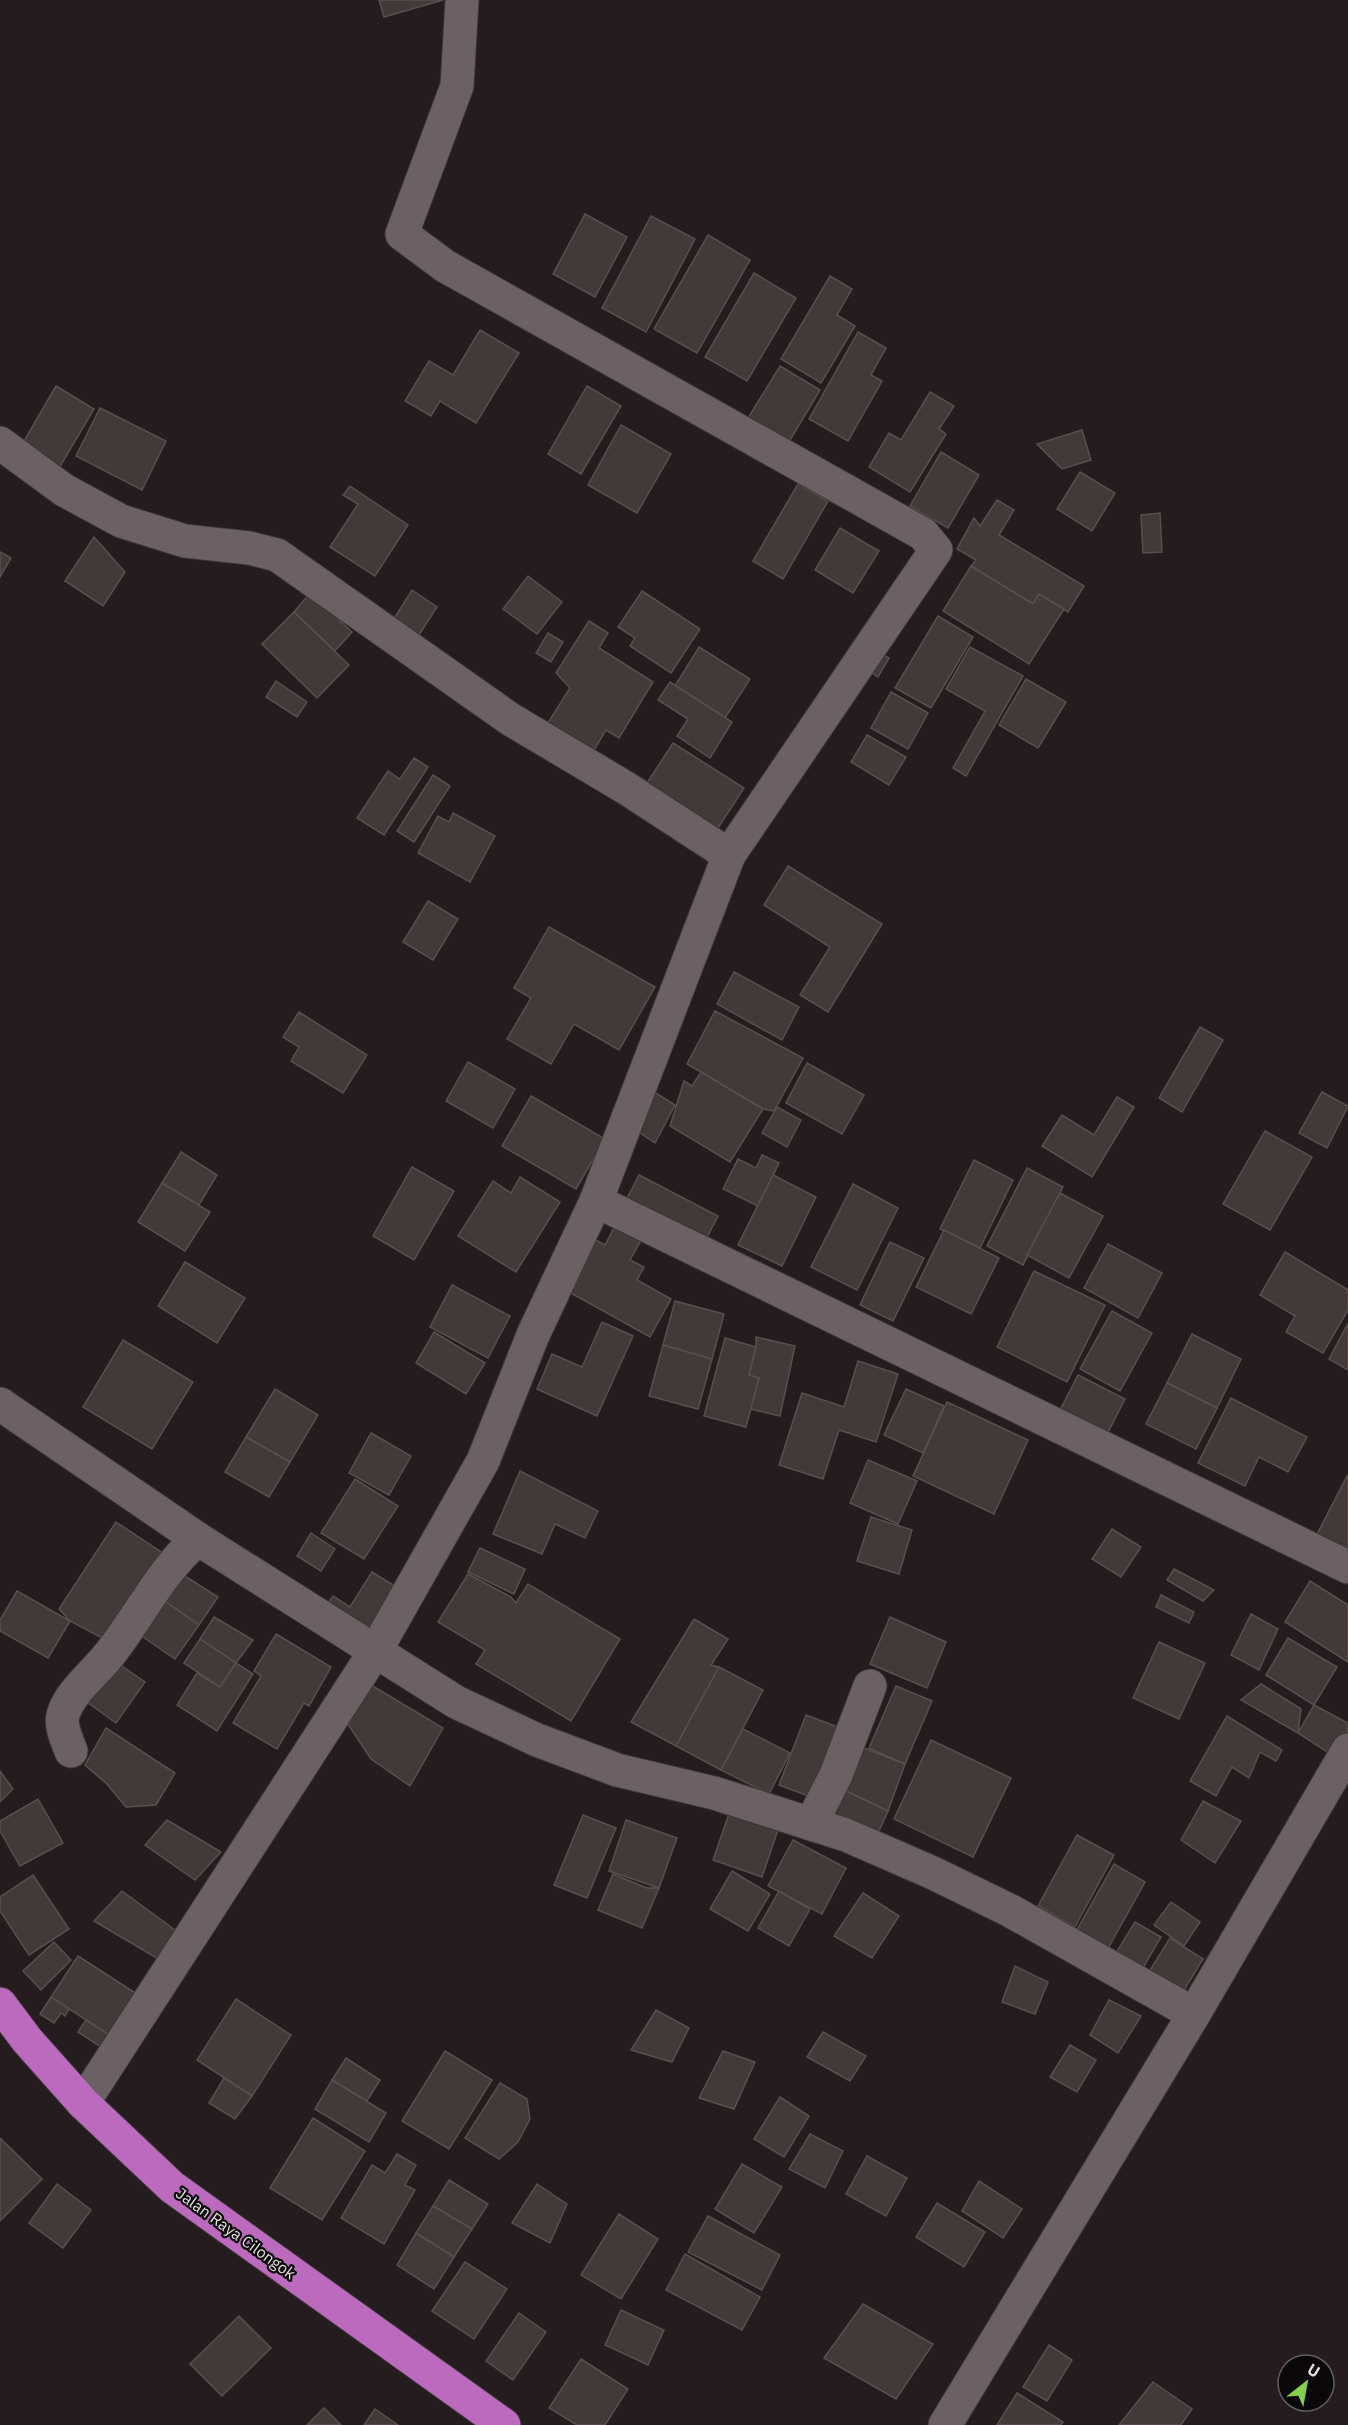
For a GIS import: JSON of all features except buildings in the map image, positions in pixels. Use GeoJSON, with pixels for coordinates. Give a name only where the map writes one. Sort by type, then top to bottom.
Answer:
{"type":"FeatureCollection","features":[{"type":"Feature","properties":{"kind":"highway","name":"Jalan Raya Cilongok"},"geometry":{"type":"LineString","coordinates":[[0,2004],[27,2040],[83,2103],[172,2187],[504,2425]]}},
{"type":"Feature","properties":{"kind":"street"},"geometry":{"type":"LineString","coordinates":[[83,2103],[376,1650],[483,1461],[533,1335],[596,1201],[729,855],[936,550],[923,534],[444,266],[402,234],[457,86],[462,0]]}},
{"type":"Feature","properties":{"kind":"street"},"geometry":{"type":"LineString","coordinates":[[0,443],[64,490],[121,521],[185,541],[249,548],[277,555],[510,719],[626,788],[729,855]]}},
{"type":"Feature","properties":{"kind":"street"},"geometry":{"type":"LineString","coordinates":[[596,1201],[1348,1567]]}},
{"type":"Feature","properties":{"kind":"street"},"geometry":{"type":"LineString","coordinates":[[0,1404],[198,1539],[456,1702],[537,1740],[617,1770],[714,1793],[846,1834],[1009,1910],[1194,2014]]}},
{"type":"Feature","properties":{"kind":"street"},"geometry":{"type":"LineString","coordinates":[[71,1751],[64,1734],[63,1716],[74,1696],[109,1655],[187,1548],[198,1539]]}},
{"type":"Feature","properties":{"kind":"street"},"geometry":{"type":"LineString","coordinates":[[811,1824],[839,1767],[870,1686]]}},
{"type":"Feature","properties":{"kind":"street"},"geometry":{"type":"LineString","coordinates":[[945,2425],[1194,2014],[1348,1750]]}}]}
